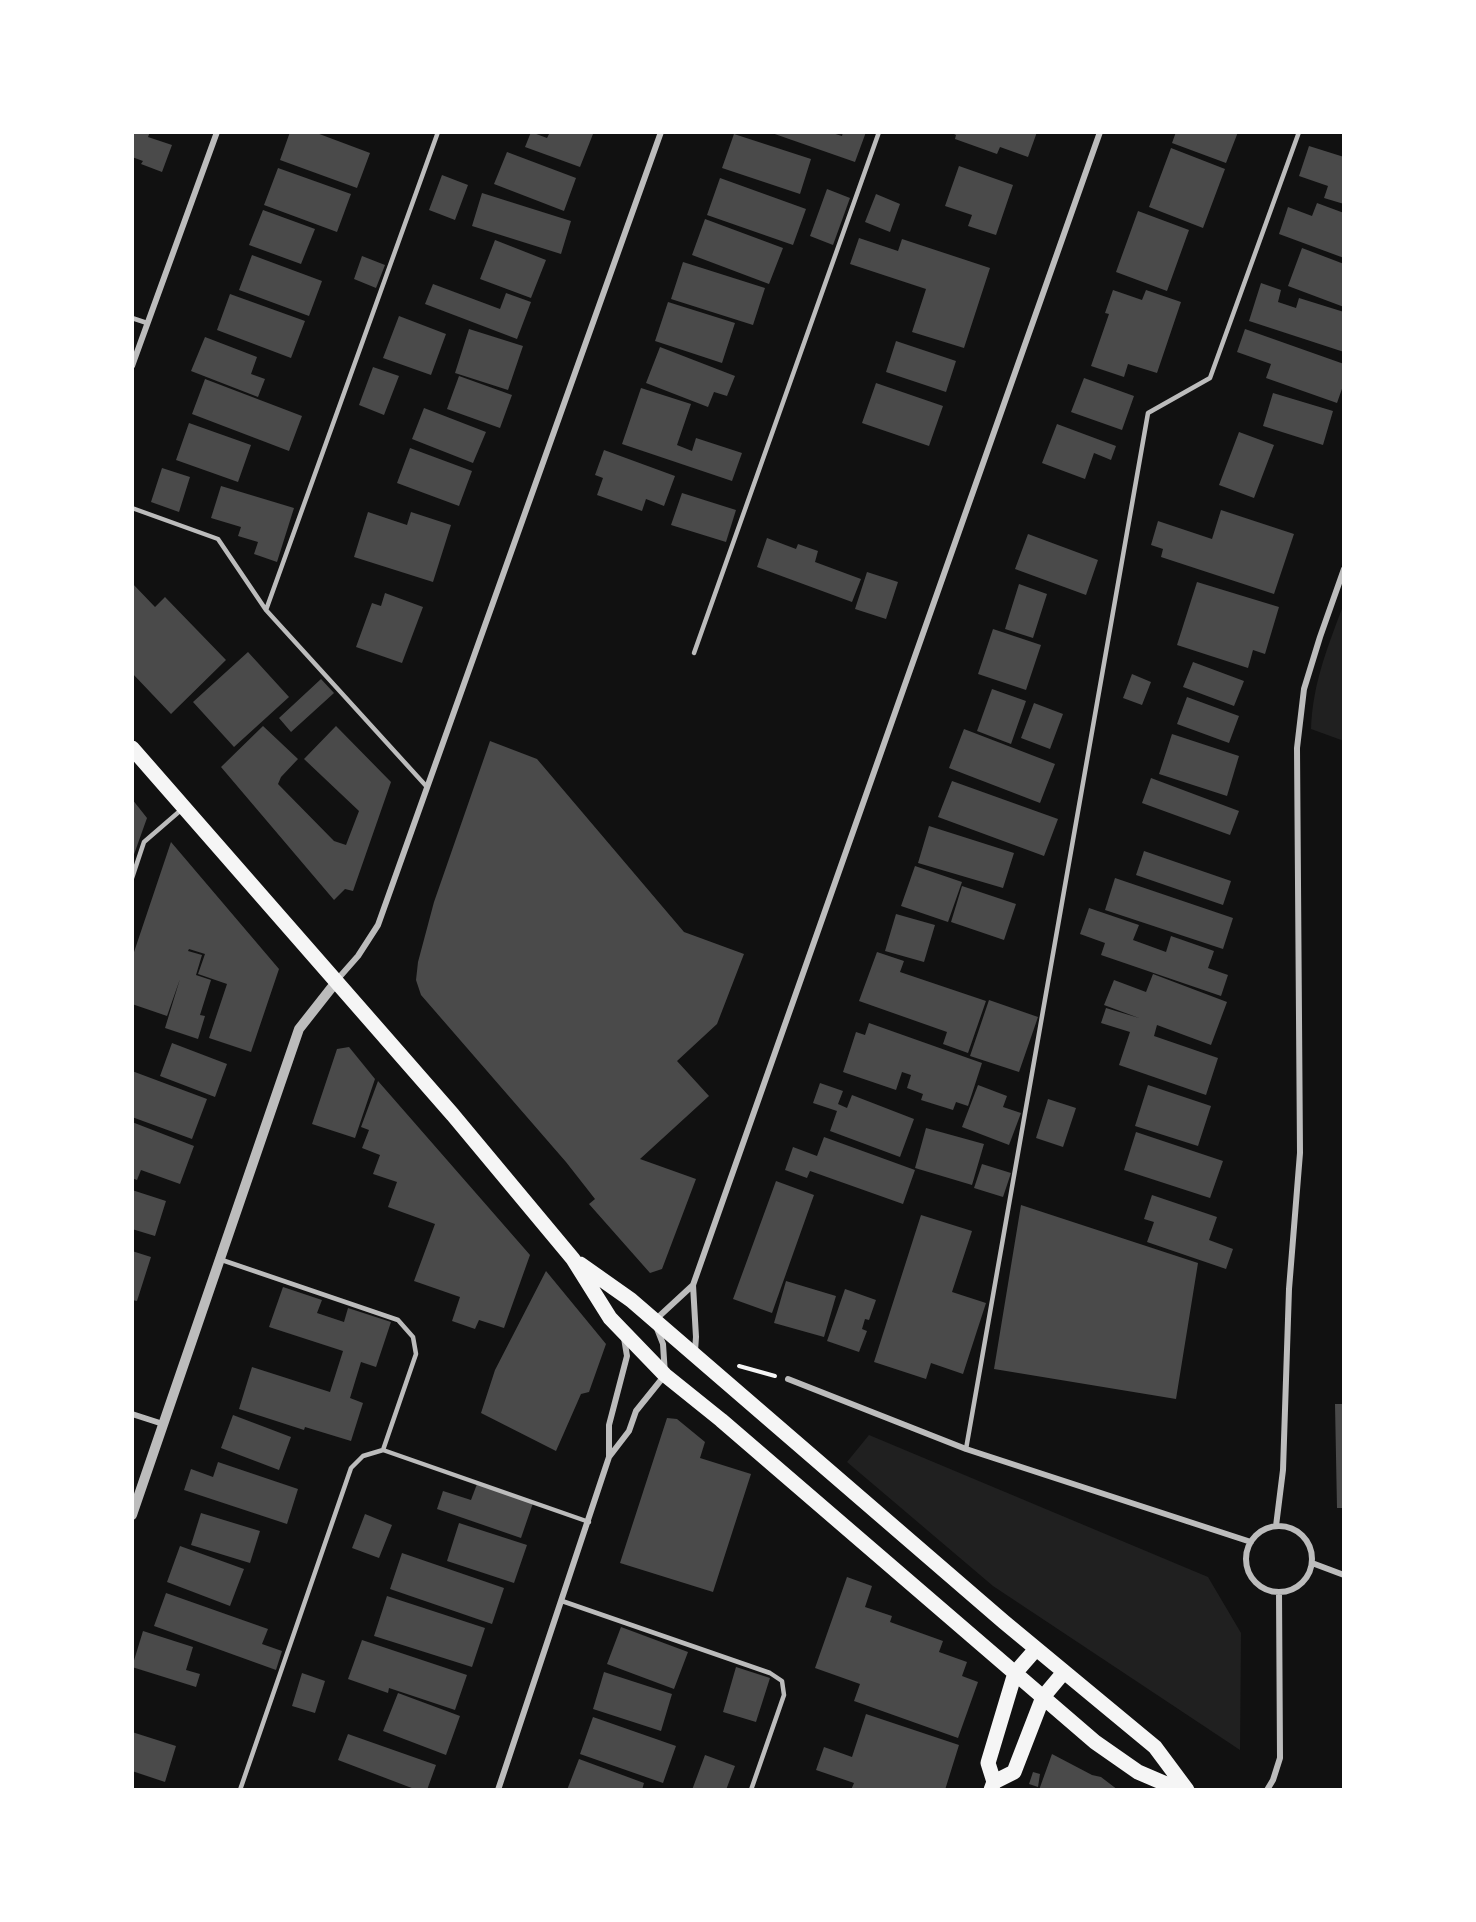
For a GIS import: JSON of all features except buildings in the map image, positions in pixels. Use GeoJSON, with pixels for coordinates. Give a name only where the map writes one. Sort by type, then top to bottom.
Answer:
{"type":"FeatureCollection","features":[{"type":"Feature","properties":{"kind":"main road"},"geometry":{"type":"LineString","coordinates":[[132,748],[453,1115],[573,1259],[610,1318],[665,1375],[722,1420],[1095,1743],[1138,1772],[1180,1790]]}},
{"type":"Feature","properties":{"kind":"main road"},"geometry":{"type":"LineString","coordinates":[[573,1259],[631,1300],[1036,1649],[1155,1747],[1187,1790]]}},
{"type":"Feature","properties":{"kind":"main road"},"geometry":{"type":"LineString","coordinates":[[1036,1649],[1016,1673],[988,1763],[993,1786],[1014,1772],[1043,1697],[1064,1672]]}},
{"type":"Feature","properties":{"kind":"street"},"geometry":{"type":"LineString","coordinates":[[132,366],[217,132]]}},
{"type":"Feature","properties":{"kind":"street"},"geometry":{"type":"LineString","coordinates":[[132,1515],[299,1029],[357,956],[378,925],[661,132]]}},
{"type":"Feature","properties":{"kind":"street"},"geometry":{"type":"LineString","coordinates":[[694,1356],[696,1337],[693,1285],[1100,132]]}},
{"type":"Feature","properties":{"kind":"street"},"geometry":{"type":"LineString","coordinates":[[1276,1526],[1283,1470],[1289,1288],[1300,1153],[1297,748],[1304,689],[1344,568]]}},
{"type":"Feature","properties":{"kind":"street"},"geometry":{"type":"LineString","coordinates":[[609,1457],[629,1431],[636,1411],[665,1375],[663,1344],[654,1321],[693,1285]]}},
{"type":"Feature","properties":{"kind":"street"},"geometry":{"type":"LineString","coordinates":[[498,1790],[609,1457],[609,1425],[627,1356],[626,1343],[620,1329]]}},
{"type":"Feature","properties":{"kind":"street"},"geometry":{"type":"LineString","coordinates":[[788,1379],[966,1449],[1251,1542]]}},
{"type":"Feature","properties":{"kind":"street"},"geometry":{"type":"LineString","coordinates":[[132,1414],[163,1424]]}},
{"type":"Feature","properties":{"kind":"street"},"geometry":{"type":"LineString","coordinates":[[1276,1526],[1293,1529],[1306,1539],[1312,1552],[1309,1574],[1302,1583],[1288,1591],[1279,1592],[1263,1587],[1253,1579],[1249,1571],[1246,1559],[1251,1542],[1261,1531],[1276,1526]]}},
{"type":"Feature","properties":{"kind":"street"},"geometry":{"type":"LineString","coordinates":[[1312,1563],[1344,1575]]}},
{"type":"Feature","properties":{"kind":"street"},"geometry":{"type":"LineString","coordinates":[[1268,1790],[1280,1758],[1279,1592]]}},
{"type":"Feature","properties":{"kind":"lane"},"geometry":{"type":"LineString","coordinates":[[266,610],[438,132]]}},
{"type":"Feature","properties":{"kind":"lane"},"geometry":{"type":"LineString","coordinates":[[694,653],[879,132]]}},
{"type":"Feature","properties":{"kind":"lane"},"geometry":{"type":"LineString","coordinates":[[966,1449],[1148,413],[1210,378],[1299,132]]}},
{"type":"Feature","properties":{"kind":"lane"},"geometry":{"type":"LineString","coordinates":[[132,318],[147,323]]}},
{"type":"Feature","properties":{"kind":"lane"},"geometry":{"type":"LineString","coordinates":[[132,508],[218,539],[266,610],[428,787]]}},
{"type":"Feature","properties":{"kind":"lane"},"geometry":{"type":"LineString","coordinates":[[132,878],[144,842],[184,807]]}},
{"type":"Feature","properties":{"kind":"lane"},"geometry":{"type":"LineString","coordinates":[[219,1259],[398,1320],[413,1337],[416,1354],[383,1450]]}},
{"type":"Feature","properties":{"kind":"lane"},"geometry":{"type":"LineString","coordinates":[[240,1790],[351,1468],[363,1456],[383,1450],[589,1522]]}},
{"type":"Feature","properties":{"kind":"lane"},"geometry":{"type":"LineString","coordinates":[[562,1601],[770,1673],[782,1681],[784,1695],[752,1790]]}},
{"type":"Feature","properties":{"kind":"path"},"geometry":{"type":"LineString","coordinates":[[732,1364],[788,1379]]}},
{"type":"Feature","properties":{"kind":"shaded area"},"geometry":{"type":"Polygon","coordinates":[[[1344,603],[1344,741],[1311,729],[1318,680],[1344,603]]]}},
{"type":"Feature","properties":{"kind":"shaded area"},"geometry":{"type":"Polygon","coordinates":[[[869,1435],[1208,1577],[1241,1633],[1240,1750],[993,1586],[847,1462],[869,1435]]]}}]}
